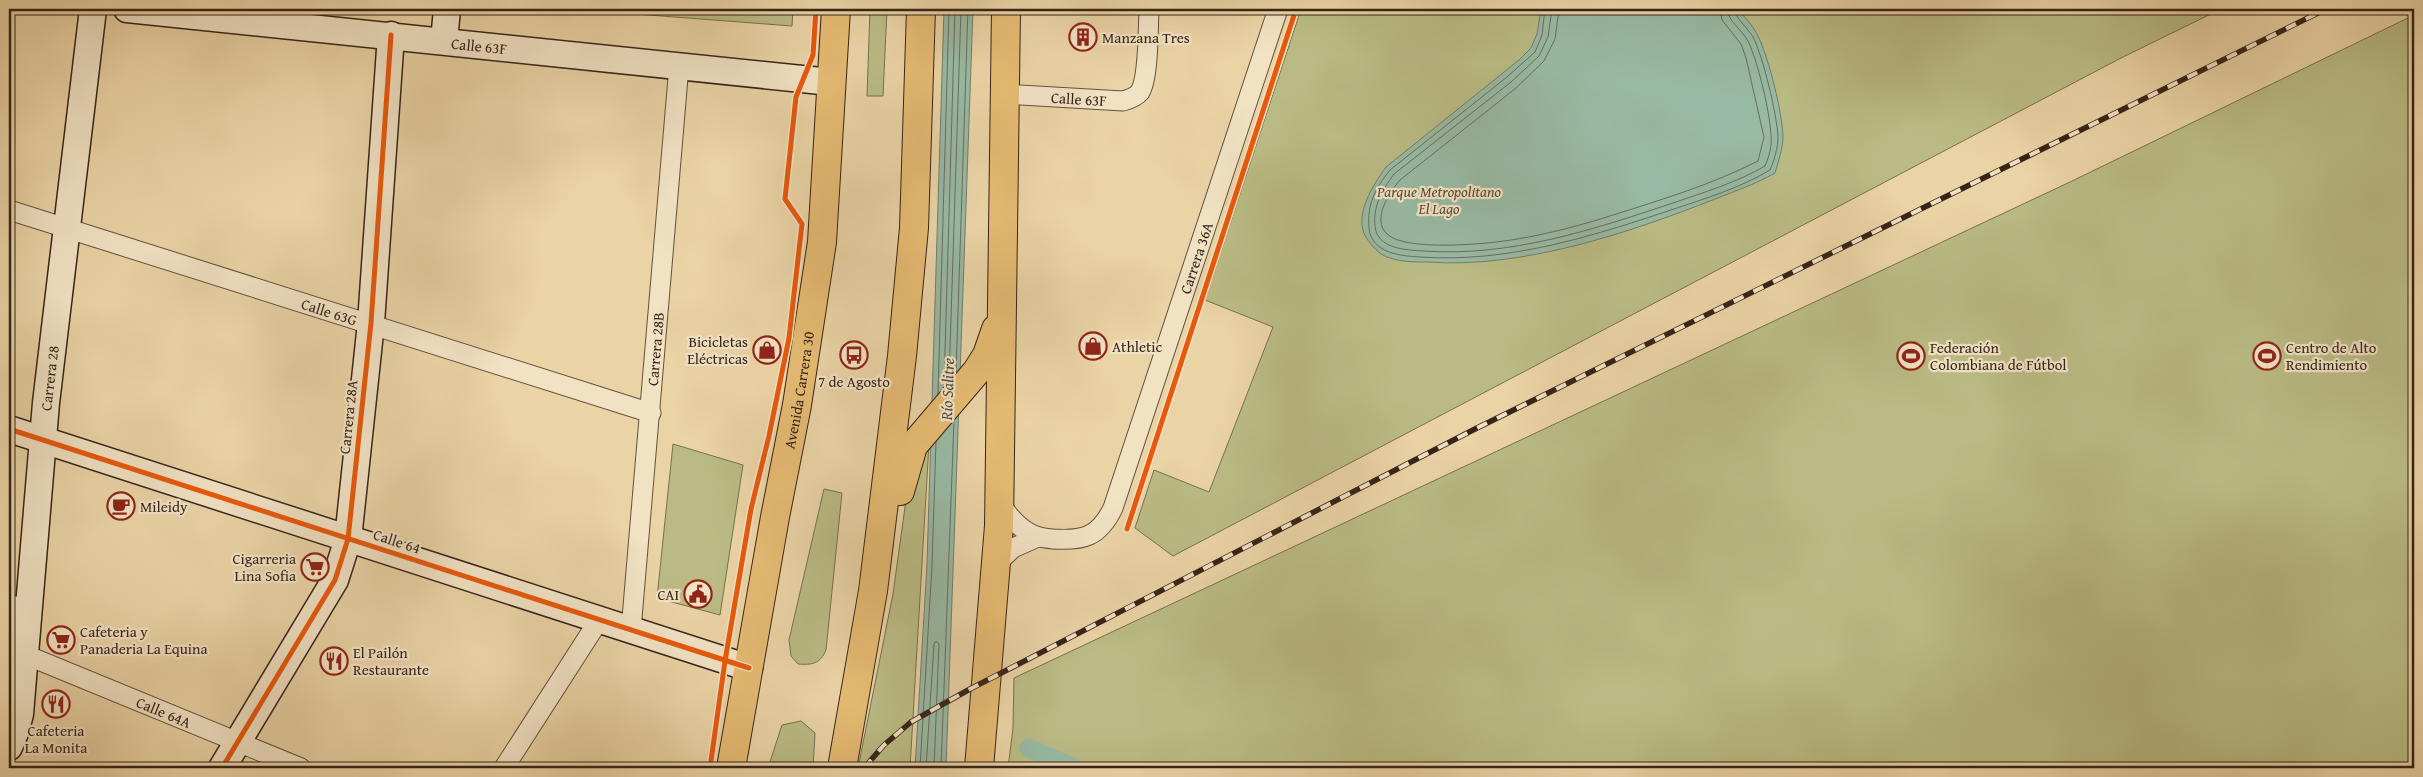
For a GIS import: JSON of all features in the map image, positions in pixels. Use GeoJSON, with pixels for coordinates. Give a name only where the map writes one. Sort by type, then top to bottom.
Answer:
{"type":"FeatureCollection","features":[{"type":"Feature","properties":{"kind":"highway","name":"Avenida Carrera 30"},"geometry":{"type":"LineString","coordinates":[[731,768],[775,517],[797,405],[822,242],[836,9]]}},
{"type":"Feature","properties":{"kind":"highway"},"geometry":{"type":"LineString","coordinates":[[842,768],[873,591],[902,356],[914,228],[921,9]]}},
{"type":"Feature","properties":{"kind":"highway"},"geometry":{"type":"LineString","coordinates":[[978,768],[1000,503],[1003,94],[1006,9]]}},
{"type":"Feature","properties":{"kind":"highway"},"geometry":{"type":"LineString","coordinates":[[873,591],[908,458],[921,434],[977,371],[987,355],[1002,311]]}},
{"type":"Feature","properties":{"kind":"street","name":"Carrera 28"},"geometry":{"type":"LineString","coordinates":[[9,747],[20,714],[26,655],[19,607],[43,440],[94,9]]}},
{"type":"Feature","properties":{"kind":"street","name":"Calle 63F"},"geometry":{"type":"LineString","coordinates":[[128,9],[831,82]]}},
{"type":"Feature","properties":{"kind":"street"},"geometry":{"type":"LineString","coordinates":[[444,41],[447,9]]}},
{"type":"Feature","properties":{"kind":"street","name":"Calle 63F"},"geometry":{"type":"LineString","coordinates":[[1003,94],[1123,101],[1132,99],[1139,93],[1145,81],[1148,9]]}},
{"type":"Feature","properties":{"kind":"street","name":"Carrera 36A"},"geometry":{"type":"LineString","coordinates":[[1038,537],[1072,540],[1085,537],[1096,532],[1101,527],[1113,508],[1278,9]]}},
{"type":"Feature","properties":{"kind":"street","name":"Carrera 28A"},"geometry":{"type":"LineString","coordinates":[[222,768],[335,580],[348,539],[371,322],[391,36]]}},
{"type":"Feature","properties":{"kind":"street","name":"Carrera 28B"},"geometry":{"type":"LineString","coordinates":[[631,630],[680,66]]}},
{"type":"Feature","properties":{"kind":"street","name":"Calle 63G"},"geometry":{"type":"LineString","coordinates":[[9,210],[371,322],[651,413]]}},
{"type":"Feature","properties":{"kind":"street","name":"Calle 64"},"geometry":{"type":"LineString","coordinates":[[9,429],[749,668]]}},
{"type":"Feature","properties":{"kind":"street"},"geometry":{"type":"LineString","coordinates":[[1000,503],[1015,522],[1038,537]]}},
{"type":"Feature","properties":{"kind":"street"},"geometry":{"type":"LineString","coordinates":[[996,564],[1006,552],[1021,543],[1038,537]]}},
{"type":"Feature","properties":{"kind":"street"},"geometry":{"type":"LineString","coordinates":[[504,768],[598,620]]}},
{"type":"Feature","properties":{"kind":"street","name":"Calle 64A"},"geometry":{"type":"LineString","coordinates":[[26,655],[301,768]]}},
{"type":"Feature","properties":{"kind":"green space"},"geometry":{"type":"Polygon","coordinates":[[[623,9],[793,9],[792,26],[622,13],[623,9]]]}},
{"type":"Feature","properties":{"kind":"green space"},"geometry":{"type":"Polygon","coordinates":[[[870,9],[887,9],[883,96],[867,96],[870,9]]]}},
{"type":"Feature","properties":{"kind":"green space","name":"Parque Metropolitano El Lago"},"geometry":{"type":"Polygon","coordinates":[[[1301,9],[2221,9],[2121,58],[1173,556],[1135,528],[1154,470],[1209,492],[1273,327],[1205,300],[1301,9]]]}},
{"type":"Feature","properties":{"kind":"green space","name":"Federación Colombiana de Fútbol"},"geometry":{"type":"Polygon","coordinates":[[[2414,15],[2414,768],[1008,768],[1013,728],[1014,678],[2070,182],[2414,15]]]}},
{"type":"Feature","properties":{"kind":"green space"},"geometry":{"type":"Polygon","coordinates":[[[673,444],[743,465],[720,615],[657,598],[673,444]]]}},
{"type":"Feature","properties":{"kind":"green space"},"geometry":{"type":"Polygon","coordinates":[[[929,444],[910,768],[858,768],[893,594],[907,493],[929,444]]]}},
{"type":"Feature","properties":{"kind":"green space"},"geometry":{"type":"Polygon","coordinates":[[[824,489],[842,493],[826,650],[824,655],[815,663],[798,664],[791,656],[789,640],[824,489]]]}},
{"type":"Feature","properties":{"kind":"green space"},"geometry":{"type":"Polygon","coordinates":[[[801,721],[815,733],[813,768],[768,768],[782,725],[801,721]]]}},
{"type":"Feature","properties":{"kind":"water","name":"Río Salitre"},"geometry":{"type":"Polygon","coordinates":[[[944,9],[973,9],[946,768],[915,768],[927,564],[944,9]]]}},
{"type":"Feature","properties":{"kind":"water"},"geometry":{"type":"Polygon","coordinates":[[[1541,9],[1737,9],[1758,36],[1774,85],[1783,136],[1775,173],[1745,187],[1647,224],[1611,236],[1537,254],[1464,263],[1407,261],[1392,259],[1381,254],[1367,239],[1362,221],[1363,211],[1370,192],[1381,174],[1386,167],[1519,60],[1531,48],[1537,34],[1541,9]]]}},
{"type":"Feature","properties":{"kind":"waterway"},"geometry":{"type":"LineString","coordinates":[[1029,748],[1074,768]]}},
{"type":"Feature","properties":{"kind":"railway"},"geometry":{"type":"LineString","coordinates":[[864,768],[884,745],[911,722],[970,689],[1475,429],[2326,9]]}},
{"type":"Feature","properties":{"kind":"cycle path"},"geometry":{"type":"LineString","coordinates":[[710,768],[725,661],[751,509],[769,436],[789,338],[802,224],[785,199],[796,97],[813,55],[816,9]]}},
{"type":"Feature","properties":{"kind":"cycle path"},"geometry":{"type":"LineString","coordinates":[[1127,529],[1296,9]]}},
{"type":"Feature","properties":{"kind":"cycle path"},"geometry":{"type":"LineString","coordinates":[[222,768],[335,580],[348,539],[371,323],[391,35]]}},
{"type":"Feature","properties":{"kind":"cycle path"},"geometry":{"type":"LineString","coordinates":[[9,429],[749,668]]}},
{"type":"Feature","properties":{"kind":"place","name":"Manzana Tres"},"geometry":{"type":"Point","coordinates":[1083,37]}},
{"type":"Feature","properties":{"kind":"place","name":"Athletic"},"geometry":{"type":"Point","coordinates":[1093,346]}},
{"type":"Feature","properties":{"kind":"place","name":"Bicicletas Eléctricas"},"geometry":{"type":"Point","coordinates":[767,350]}},
{"type":"Feature","properties":{"kind":"place","name":"7 de Agosto"},"geometry":{"type":"Point","coordinates":[854,355]}},
{"type":"Feature","properties":{"kind":"place","name":"Federación Colombiana de Fútbol"},"geometry":{"type":"Point","coordinates":[1911,356]}},
{"type":"Feature","properties":{"kind":"place","name":"Centro de Alto Rendimiento"},"geometry":{"type":"Point","coordinates":[2267,356]}},
{"type":"Feature","properties":{"kind":"place","name":"Mileidy"},"geometry":{"type":"Point","coordinates":[121,506]}},
{"type":"Feature","properties":{"kind":"place","name":"Cigarreria Lina Sofia"},"geometry":{"type":"Point","coordinates":[315,567]}},
{"type":"Feature","properties":{"kind":"place","name":"CAI"},"geometry":{"type":"Point","coordinates":[698,594]}},
{"type":"Feature","properties":{"kind":"place","name":"Cafeteria y Panaderia La Equina"},"geometry":{"type":"Point","coordinates":[61,640]}},
{"type":"Feature","properties":{"kind":"place","name":"El Pailón Restaurante"},"geometry":{"type":"Point","coordinates":[334,661]}},
{"type":"Feature","properties":{"kind":"place","name":"Cafeteria La Monita"},"geometry":{"type":"Point","coordinates":[56,704]}}]}
